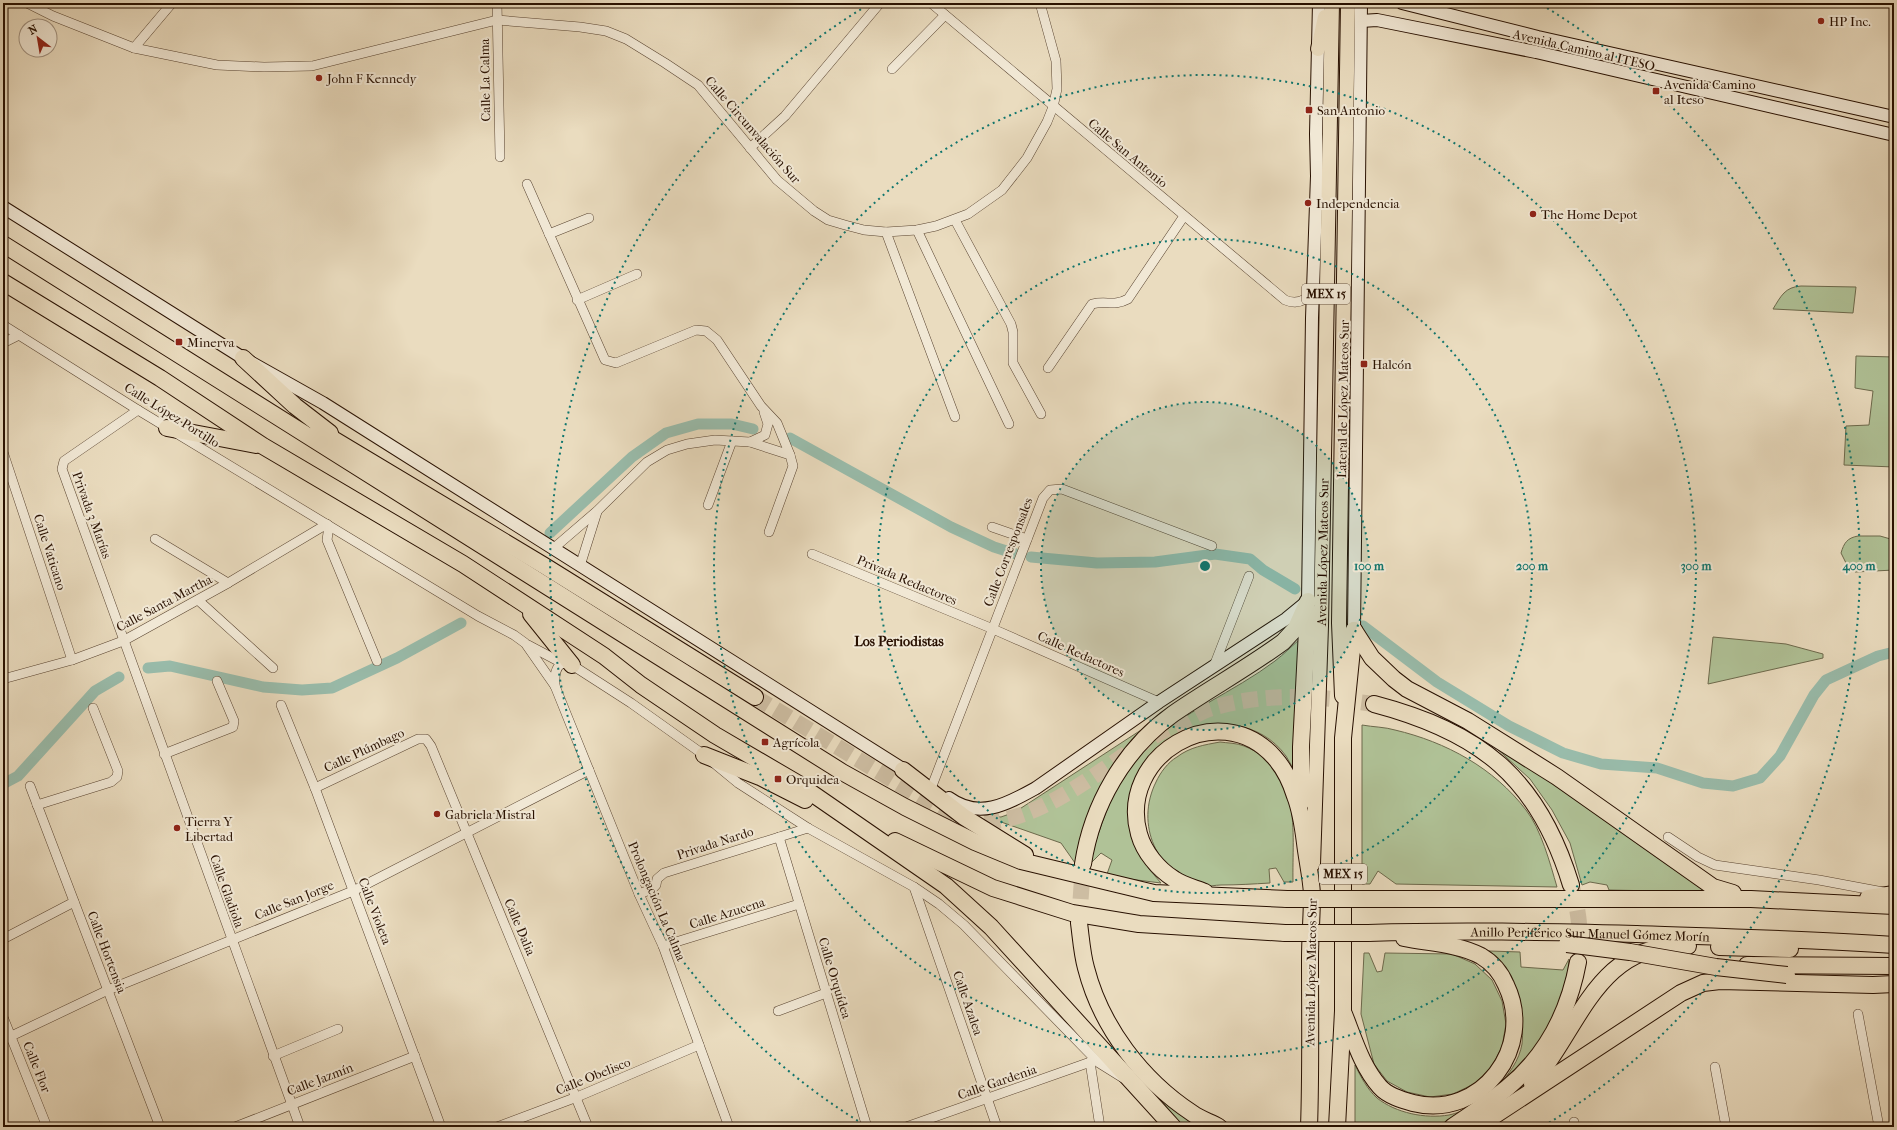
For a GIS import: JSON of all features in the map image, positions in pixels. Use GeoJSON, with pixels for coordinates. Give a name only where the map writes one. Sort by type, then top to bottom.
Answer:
{"type":"FeatureCollection","features":[{"type":"Feature","properties":{"kind":"highway"},"geometry":{"type":"LineString","coordinates":[[3,244],[842,772],[905,808],[974,842],[1021,862],[1154,893],[1214,897],[1369,899],[1751,899],[1894,906]]}},
{"type":"Feature","properties":{"kind":"highway"},"geometry":{"type":"LineString","coordinates":[[3,282],[160,378],[263,446],[463,564],[522,604],[604,656],[641,685],[715,735],[797,783],[946,886],[985,922],[1173,1127]]}},
{"type":"Feature","properties":{"kind":"highway"},"geometry":{"type":"LineString","coordinates":[[244,358],[295,406],[347,446]]}},
{"type":"Feature","properties":{"kind":"highway"},"geometry":{"type":"LineString","coordinates":[[192,364],[219,371],[254,390],[536,561],[755,697]]}},
{"type":"Feature","properties":{"kind":"highway"},"geometry":{"type":"LineString","coordinates":[[167,428],[263,446]]}},
{"type":"Feature","properties":{"kind":"highway"},"geometry":{"type":"LineString","coordinates":[[1301,816],[1301,747],[1308,600]]}},
{"type":"Feature","properties":{"kind":"highway"},"geometry":{"type":"LineString","coordinates":[[1083,864],[1086,844],[1097,811],[1111,783],[1130,755],[1150,733],[1172,715],[1283,642],[1296,628],[1308,600]]}},
{"type":"Feature","properties":{"kind":"highway"},"geometry":{"type":"LineString","coordinates":[[522,604],[567,664]]}},
{"type":"Feature","properties":{"kind":"highway"},"geometry":{"type":"LineString","coordinates":[[1343,738],[1354,628]]}},
{"type":"Feature","properties":{"kind":"highway"},"geometry":{"type":"LineString","coordinates":[[1354,628],[1372,658],[1407,689],[1468,721],[1557,776],[1713,887],[1751,899]]}},
{"type":"Feature","properties":{"kind":"highway"},"geometry":{"type":"LineString","coordinates":[[1374,704],[1407,713],[1448,729],[1477,746],[1503,767],[1528,795],[1550,830],[1571,885]]}},
{"type":"Feature","properties":{"kind":"highway"},"geometry":{"type":"LineString","coordinates":[[1214,897],[1174,880],[1152,860],[1140,838],[1136,819],[1139,791],[1151,767],[1162,754],[1186,738],[1205,732],[1225,732],[1251,740],[1267,750],[1281,766],[1296,796],[1301,816],[1312,893]]}},
{"type":"Feature","properties":{"kind":"highway","name":"Avenida López Mateos Sur"},"geometry":{"type":"LineString","coordinates":[[1336,1127],[1343,1011],[1343,738]]}},
{"type":"Feature","properties":{"kind":"highway"},"geometry":{"type":"LineString","coordinates":[[704,755],[760,776],[805,800],[821,805],[828,805]]}},
{"type":"Feature","properties":{"kind":"highway"},"geometry":{"type":"LineString","coordinates":[[903,770],[964,818],[1046,868]]}},
{"type":"Feature","properties":{"kind":"highway","name":"Anillo Periférico Sur Manuel Gómez Morín"},"geometry":{"type":"LineString","coordinates":[[828,805],[922,855],[993,888],[1072,913],[1139,924],[1285,933],[1436,931],[1806,939],[1894,945]]}},
{"type":"Feature","properties":{"kind":"highway","name":"Avenida López Mateos Sur"},"geometry":{"type":"LineString","coordinates":[[1309,1127],[1312,893]]}},
{"type":"Feature","properties":{"kind":"highway"},"geometry":{"type":"LineString","coordinates":[[1841,903],[1894,894]]}},
{"type":"Feature","properties":{"kind":"highway"},"geometry":{"type":"LineString","coordinates":[[1079,923],[1086,968],[1093,990],[1107,1022],[1121,1044],[1156,1084],[1194,1114],[1219,1127]]}},
{"type":"Feature","properties":{"kind":"highway"},"geometry":{"type":"LineString","coordinates":[[1436,931],[1567,944],[1630,952],[1716,967],[1788,975],[1894,976]]}},
{"type":"Feature","properties":{"kind":"highway"},"geometry":{"type":"LineString","coordinates":[[1343,1011],[1363,1061],[1374,1080],[1381,1088],[1390,1094],[1419,1104],[1442,1105],[1474,1094],[1485,1086],[1500,1070],[1506,1061],[1512,1044],[1515,1023],[1511,996],[1497,969],[1487,960],[1459,948],[1368,933]]}},
{"type":"Feature","properties":{"kind":"highway"},"geometry":{"type":"LineString","coordinates":[[1519,1098],[1549,1064],[1589,997],[1619,966],[1639,953],[1661,947],[1681,946],[1757,949],[1894,948]]}},
{"type":"Feature","properties":{"kind":"highway"},"geometry":{"type":"LineString","coordinates":[[1452,1127],[1507,1088],[1534,1060],[1549,1040],[1561,1018],[1571,992],[1578,962]]}},
{"type":"Feature","properties":{"kind":"highway"},"geometry":{"type":"LineString","coordinates":[[1578,1052],[1686,980],[1707,970],[1731,965],[1894,966]]}},
{"type":"Feature","properties":{"kind":"highway"},"geometry":{"type":"LineString","coordinates":[[1477,1127],[1638,1020],[1681,994],[1703,983],[1720,981],[1873,985],[1894,984]]}},
{"type":"Feature","properties":{"kind":"main road"},"geometry":{"type":"LineString","coordinates":[[3,207],[244,358],[323,403],[874,750],[903,770],[932,786],[953,801],[970,809],[984,810],[1016,799],[1036,788],[1159,702],[1286,619],[1308,600],[1313,291],[1318,176],[1316,134],[1319,3]]}},
{"type":"Feature","properties":{"kind":"main road"},"geometry":{"type":"LineString","coordinates":[[1318,49],[1328,3]]}},
{"type":"Feature","properties":{"kind":"main road","name":"Avenida López Mateos Sur"},"geometry":{"type":"LineString","coordinates":[[1312,893],[1321,615],[1332,3]]}},
{"type":"Feature","properties":{"kind":"main road","name":"Avenida López Mateos Sur"},"geometry":{"type":"LineString","coordinates":[[1343,738],[1339,623],[1348,3]]}},
{"type":"Feature","properties":{"kind":"main road","name":"Lateral de López Mateos Sur"},"geometry":{"type":"LineString","coordinates":[[1354,628],[1361,3]]}},
{"type":"Feature","properties":{"kind":"main road","name":"Avenida Camino al ITESO"},"geometry":{"type":"LineString","coordinates":[[1402,3],[1538,37],[1894,117]]}},
{"type":"Feature","properties":{"kind":"main road","name":"Avenida Camino al ITESO"},"geometry":{"type":"LineString","coordinates":[[1361,21],[1377,20],[1536,52],[1894,135]]}},
{"type":"Feature","properties":{"kind":"street","name":"Calle Circunvalación Sur"},"geometry":{"type":"LineString","coordinates":[[27,3],[53,16],[134,48],[217,65],[264,67],[312,66],[497,20],[580,27],[606,31],[666,62],[698,85],[776,180],[814,211],[828,220],[845,225],[864,230],[886,232],[917,230],[955,220],[979,207],[1002,190],[1023,163],[1038,140],[1053,107],[1057,89],[1056,61],[1040,3]]}},
{"type":"Feature","properties":{"kind":"street"},"geometry":{"type":"LineString","coordinates":[[134,48],[172,3]]}},
{"type":"Feature","properties":{"kind":"street","name":"Calle La Calma"},"geometry":{"type":"LineString","coordinates":[[497,3],[500,157]]}},
{"type":"Feature","properties":{"kind":"street"},"geometry":{"type":"LineString","coordinates":[[750,148],[786,116],[880,3]]}},
{"type":"Feature","properties":{"kind":"street","name":"Calle San Antonio"},"geometry":{"type":"LineString","coordinates":[[931,3],[1053,107],[1285,300],[1301,302],[1313,291]]}},
{"type":"Feature","properties":{"kind":"street"},"geometry":{"type":"LineString","coordinates":[[892,69],[945,15]]}},
{"type":"Feature","properties":{"kind":"street"},"geometry":{"type":"LineString","coordinates":[[527,184],[602,356],[608,362],[616,363],[696,330],[706,331],[717,340],[761,406],[767,418],[767,429],[765,434],[750,442]]}},
{"type":"Feature","properties":{"kind":"street"},"geometry":{"type":"LineString","coordinates":[[1048,368],[1092,304],[1099,302],[1119,304],[1128,299],[1184,216]]}},
{"type":"Feature","properties":{"kind":"street"},"geometry":{"type":"LineString","coordinates":[[549,234],[588,218]]}},
{"type":"Feature","properties":{"kind":"street"},"geometry":{"type":"LineString","coordinates":[[955,220],[1011,324],[1013,332],[1013,363],[1041,414]]}},
{"type":"Feature","properties":{"kind":"street"},"geometry":{"type":"LineString","coordinates":[[917,230],[1009,424]]}},
{"type":"Feature","properties":{"kind":"street"},"geometry":{"type":"LineString","coordinates":[[886,232],[956,417]]}},
{"type":"Feature","properties":{"kind":"street"},"geometry":{"type":"LineString","coordinates":[[577,300],[637,274]]}},
{"type":"Feature","properties":{"kind":"street","name":"Calle López Portillo"},"geometry":{"type":"LineString","coordinates":[[3,325],[167,428],[412,576]]}},
{"type":"Feature","properties":{"kind":"street"},"geometry":{"type":"LineString","coordinates":[[3,343],[19,335]]}},
{"type":"Feature","properties":{"kind":"street"},"geometry":{"type":"LineString","coordinates":[[761,406],[777,423],[793,466],[769,532]]}},
{"type":"Feature","properties":{"kind":"street","name":"Privada 3 Marías"},"geometry":{"type":"LineString","coordinates":[[123,641],[63,473],[62,466],[64,461],[138,410]]}},
{"type":"Feature","properties":{"kind":"street"},"geometry":{"type":"LineString","coordinates":[[554,548],[597,511],[657,455],[687,444],[715,440],[750,442],[790,455]]}},
{"type":"Feature","properties":{"kind":"street"},"geometry":{"type":"LineString","coordinates":[[708,505],[732,441]]}},
{"type":"Feature","properties":{"kind":"street","name":"Calle Vaticano"},"geometry":{"type":"LineString","coordinates":[[3,452],[72,660]]}},
{"type":"Feature","properties":{"kind":"street","name":"Calle Corresponsales"},"geometry":{"type":"LineString","coordinates":[[932,786],[1043,498],[1050,490],[1062,489],[1212,546]]}},
{"type":"Feature","properties":{"kind":"street"},"geometry":{"type":"LineString","coordinates":[[580,566],[597,511]]}},
{"type":"Feature","properties":{"kind":"street"},"geometry":{"type":"LineString","coordinates":[[328,525],[327,540],[377,661]]}},
{"type":"Feature","properties":{"kind":"street","name":"Calle Santa Martha"},"geometry":{"type":"LineString","coordinates":[[3,678],[72,660],[123,641],[198,600],[328,525]]}},
{"type":"Feature","properties":{"kind":"street"},"geometry":{"type":"LineString","coordinates":[[992,527],[1027,539]]}},
{"type":"Feature","properties":{"kind":"street"},"geometry":{"type":"LineString","coordinates":[[155,539],[228,583]]}},
{"type":"Feature","properties":{"kind":"street","name":"Privada Redactores"},"geometry":{"type":"LineString","coordinates":[[812,554],[992,629]]}},
{"type":"Feature","properties":{"kind":"street","name":"Prolongación La Calma"},"geometry":{"type":"LineString","coordinates":[[412,576],[478,616],[514,634],[525,643],[555,686],[639,894],[663,946],[729,1127]]}},
{"type":"Feature","properties":{"kind":"street"},"geometry":{"type":"LineString","coordinates":[[1214,666],[1249,576]]}},
{"type":"Feature","properties":{"kind":"street"},"geometry":{"type":"LineString","coordinates":[[198,600],[273,668]]}},
{"type":"Feature","properties":{"kind":"street","name":"Calle Redactores"},"geometry":{"type":"LineString","coordinates":[[992,629],[1159,702]]}},
{"type":"Feature","properties":{"kind":"street","name":"Calle Gladiola"},"geometry":{"type":"LineString","coordinates":[[123,641],[300,1127]]}},
{"type":"Feature","properties":{"kind":"street"},"geometry":{"type":"LineString","coordinates":[[525,643],[567,664],[631,703],[704,755],[738,783],[808,828],[914,887],[939,904],[964,925],[1093,1061],[1131,1081]]}},
{"type":"Feature","properties":{"kind":"street"},"geometry":{"type":"LineString","coordinates":[[555,686],[555,673],[558,666],[567,664]]}},
{"type":"Feature","properties":{"kind":"street"},"geometry":{"type":"LineString","coordinates":[[164,754],[234,725],[234,721],[217,681]]}},
{"type":"Feature","properties":{"kind":"street","name":"Calle Violeta"},"geometry":{"type":"LineString","coordinates":[[281,705],[315,788],[442,1127]]}},
{"type":"Feature","properties":{"kind":"street"},"geometry":{"type":"LineString","coordinates":[[38,805],[112,782],[117,777],[118,771],[93,708]]}},
{"type":"Feature","properties":{"kind":"street","name":"Calle Plúmbago"},"geometry":{"type":"LineString","coordinates":[[315,788],[418,739],[426,739]]}},
{"type":"Feature","properties":{"kind":"street","name":"Calle Dalia"},"geometry":{"type":"LineString","coordinates":[[426,739],[431,746],[577,1097],[588,1127]]}},
{"type":"Feature","properties":{"kind":"street","name":"Calle San Jorge"},"geometry":{"type":"LineString","coordinates":[[7,1039],[108,990],[353,891],[589,770]]}},
{"type":"Feature","properties":{"kind":"street","name":"Calle Hortensia"},"geometry":{"type":"LineString","coordinates":[[30,786],[160,1127]]}},
{"type":"Feature","properties":{"kind":"street","name":"Privada Nardo"},"geometry":{"type":"LineString","coordinates":[[639,894],[652,890],[656,886],[657,879],[664,873],[808,828]]}},
{"type":"Feature","properties":{"kind":"street","name":"Calle Orquídea"},"geometry":{"type":"LineString","coordinates":[[778,837],[867,1127]]}},
{"type":"Feature","properties":{"kind":"street"},"geometry":{"type":"LineString","coordinates":[[1668,837],[1698,857],[1715,865],[1819,880],[1894,894]]}},
{"type":"Feature","properties":{"kind":"street","name":"Calle Azalea"},"geometry":{"type":"LineString","coordinates":[[914,887],[997,1127]]}},
{"type":"Feature","properties":{"kind":"street"},"geometry":{"type":"LineString","coordinates":[[3,939],[74,902]]}},
{"type":"Feature","properties":{"kind":"street","name":"Calle Azucena"},"geometry":{"type":"LineString","coordinates":[[663,946],[799,904]]}},
{"type":"Feature","properties":{"kind":"street"},"geometry":{"type":"LineString","coordinates":[[778,1011],[826,994]]}},
{"type":"Feature","properties":{"kind":"street"},"geometry":{"type":"LineString","coordinates":[[1858,1014],[1879,1127]]}},
{"type":"Feature","properties":{"kind":"street","name":"Calle Flor"},"geometry":{"type":"LineString","coordinates":[[3,1017],[7,1039],[47,1127]]}},
{"type":"Feature","properties":{"kind":"street"},"geometry":{"type":"LineString","coordinates":[[273,1056],[338,1029]]}},
{"type":"Feature","properties":{"kind":"street","name":"Calle Obelisco"},"geometry":{"type":"LineString","coordinates":[[497,1127],[577,1097],[699,1045]]}},
{"type":"Feature","properties":{"kind":"street","name":"Calle Jazmín"},"geometry":{"type":"LineString","coordinates":[[235,1127],[415,1056]]}},
{"type":"Feature","properties":{"kind":"street"},"geometry":{"type":"LineString","coordinates":[[1093,1061],[1100,1127]]}},
{"type":"Feature","properties":{"kind":"street","name":"Calle Gardenia"},"geometry":{"type":"LineString","coordinates":[[906,1127],[921,1125],[1093,1061]]}},
{"type":"Feature","properties":{"kind":"street"},"geometry":{"type":"LineString","coordinates":[[1715,1067],[1726,1127]]}},
{"type":"Feature","properties":{"kind":"green space"},"geometry":{"type":"Polygon","coordinates":[[[1801,286],[1856,287],[1853,313],[1773,309],[1781,296],[1787,290],[1801,286]]]}},
{"type":"Feature","properties":{"kind":"green space"},"geometry":{"type":"Polygon","coordinates":[[[1856,356],[1894,357],[1894,467],[1844,465],[1846,426],[1869,425],[1873,391],[1855,388],[1856,356]]]}},
{"type":"Feature","properties":{"kind":"green space"},"geometry":{"type":"Polygon","coordinates":[[[1858,536],[1880,536],[1894,540],[1894,570],[1855,572],[1846,563],[1841,553],[1846,542],[1851,538],[1858,536]]]}},
{"type":"Feature","properties":{"kind":"green space"},"geometry":{"type":"Polygon","coordinates":[[[1713,637],[1786,644],[1823,654],[1823,658],[1708,684],[1713,637]]]}},
{"type":"Feature","properties":{"kind":"green space"},"geometry":{"type":"Polygon","coordinates":[[[1300,639],[1297,775],[1286,756],[1276,744],[1263,735],[1250,729],[1235,725],[1205,725],[1176,735],[1152,754],[1136,846],[1149,869],[1161,883],[1129,879],[1107,874],[1112,860],[1101,853],[1089,865],[1103,819],[1117,788],[1125,773],[1144,748],[1159,735],[1191,713],[1259,672],[1300,639]]]}},
{"type":"Feature","properties":{"kind":"green space"},"geometry":{"type":"Polygon","coordinates":[[[1158,719],[1083,833],[1075,863],[1061,843],[984,816],[1001,817],[1015,812],[1158,719]]]}},
{"type":"Feature","properties":{"kind":"green space"},"geometry":{"type":"Polygon","coordinates":[[[1362,725],[1391,729],[1414,735],[1432,742],[1468,759],[1499,781],[1526,810],[1536,827],[1557,887],[1396,884],[1378,871],[1370,884],[1362,884],[1362,725]]]}},
{"type":"Feature","properties":{"kind":"green space"},"geometry":{"type":"Polygon","coordinates":[[[1220,742],[1244,746],[1263,757],[1276,770],[1285,786],[1293,822],[1293,882],[1284,882],[1276,868],[1269,869],[1270,883],[1203,886],[1187,880],[1173,871],[1162,859],[1154,845],[1149,830],[1148,814],[1150,798],[1160,775],[1170,762],[1187,751],[1197,747],[1220,742]]]}},
{"type":"Feature","properties":{"kind":"green space"},"geometry":{"type":"Polygon","coordinates":[[[1494,746],[1529,767],[1706,892],[1609,890],[1607,885],[1590,882],[1582,885],[1570,843],[1552,810],[1530,779],[1494,746]]]}},
{"type":"Feature","properties":{"kind":"green space"},"geometry":{"type":"Polygon","coordinates":[[[1489,951],[1520,952],[1521,967],[1563,970],[1569,959],[1568,970],[1558,1011],[1526,1066],[1448,1127],[1355,1127],[1355,1065],[1367,1087],[1377,1098],[1393,1108],[1411,1114],[1430,1116],[1449,1115],[1472,1106],[1495,1089],[1505,1079],[1519,1056],[1522,1044],[1522,1015],[1520,1002],[1511,978],[1502,964],[1489,951]]]}},
{"type":"Feature","properties":{"kind":"green space"},"geometry":{"type":"Polygon","coordinates":[[[1364,953],[1369,953],[1377,972],[1382,971],[1385,953],[1452,954],[1475,964],[1492,980],[1502,1001],[1506,1024],[1502,1047],[1491,1068],[1474,1084],[1453,1094],[1430,1097],[1407,1092],[1387,1081],[1374,1064],[1361,1014],[1364,953]]]}},
{"type":"Feature","properties":{"kind":"green space"},"geometry":{"type":"Polygon","coordinates":[[[1159,1098],[1186,1118],[1204,1127],[1184,1127],[1159,1098]]]}},
{"type":"Feature","properties":{"kind":"waterway"},"geometry":{"type":"LineString","coordinates":[[550,533],[632,457],[666,433],[698,424],[732,424],[753,429]]}},
{"type":"Feature","properties":{"kind":"waterway"},"geometry":{"type":"LineString","coordinates":[[790,438],[951,527],[994,547],[1016,554]]}},
{"type":"Feature","properties":{"kind":"waterway"},"geometry":{"type":"LineString","coordinates":[[1031,557],[1097,563],[1155,562],[1215,554],[1250,559],[1263,570],[1295,589]]}},
{"type":"Feature","properties":{"kind":"waterway"},"geometry":{"type":"LineString","coordinates":[[148,668],[170,666],[263,687],[302,690],[332,688],[397,658],[461,623]]}},
{"type":"Feature","properties":{"kind":"waterway"},"geometry":{"type":"LineString","coordinates":[[1363,626],[1437,682],[1509,726],[1563,753],[1601,764],[1657,768],[1703,783],[1733,786],[1760,778],[1780,756],[1814,695],[1826,680],[1878,656],[1894,652]]}},
{"type":"Feature","properties":{"kind":"waterway"},"geometry":{"type":"LineString","coordinates":[[3,784],[18,776],[95,691],[119,677]]}},
{"type":"Feature","properties":{"kind":"tunnel"},"geometry":{"type":"LineString","coordinates":[[755,697],[962,822],[989,822],[1015,817],[1040,808],[1087,781],[1154,736],[1212,708],[1253,700],[1293,697],[1332,699],[1374,704]]}},
{"type":"Feature","properties":{"kind":"tunnel"},"geometry":{"type":"LineString","coordinates":[[1079,923],[1083,864]]}},
{"type":"Feature","properties":{"kind":"tunnel"},"geometry":{"type":"LineString","coordinates":[[1572,887],[1579,924],[1580,943],[1578,962]]}},
{"type":"Feature","properties":{"kind":"place","name":"HP Inc."},"geometry":{"type":"Point","coordinates":[1821,21]}},
{"type":"Feature","properties":{"kind":"place","name":"John F Kennedy"},"geometry":{"type":"Point","coordinates":[319,78]}},
{"type":"Feature","properties":{"kind":"place","name":"Avenida Camino al Iteso"},"geometry":{"type":"Point","coordinates":[1656,91]}},
{"type":"Feature","properties":{"kind":"place","name":"San Antonio"},"geometry":{"type":"Point","coordinates":[1309,110]}},
{"type":"Feature","properties":{"kind":"place","name":"Independencia"},"geometry":{"type":"Point","coordinates":[1308,203]}},
{"type":"Feature","properties":{"kind":"place","name":"The Home Depot"},"geometry":{"type":"Point","coordinates":[1533,214]}},
{"type":"Feature","properties":{"kind":"place","name":"Minerva"},"geometry":{"type":"Point","coordinates":[179,342]}},
{"type":"Feature","properties":{"kind":"place","name":"Halcón"},"geometry":{"type":"Point","coordinates":[1364,364]}},
{"type":"Feature","properties":{"kind":"place","name":"Agrícola"},"geometry":{"type":"Point","coordinates":[765,742]}},
{"type":"Feature","properties":{"kind":"place","name":"Orquidea"},"geometry":{"type":"Point","coordinates":[778,779]}},
{"type":"Feature","properties":{"kind":"place","name":"Gabriela Mistral"},"geometry":{"type":"Point","coordinates":[437,814]}},
{"type":"Feature","properties":{"kind":"place","name":"Tierra Y Libertad"},"geometry":{"type":"Point","coordinates":[177,828]}},
{"type":"Feature","properties":{"kind":"district","name":"Los Periodistas"},"geometry":{"type":"Point","coordinates":[899,641]}}]}
